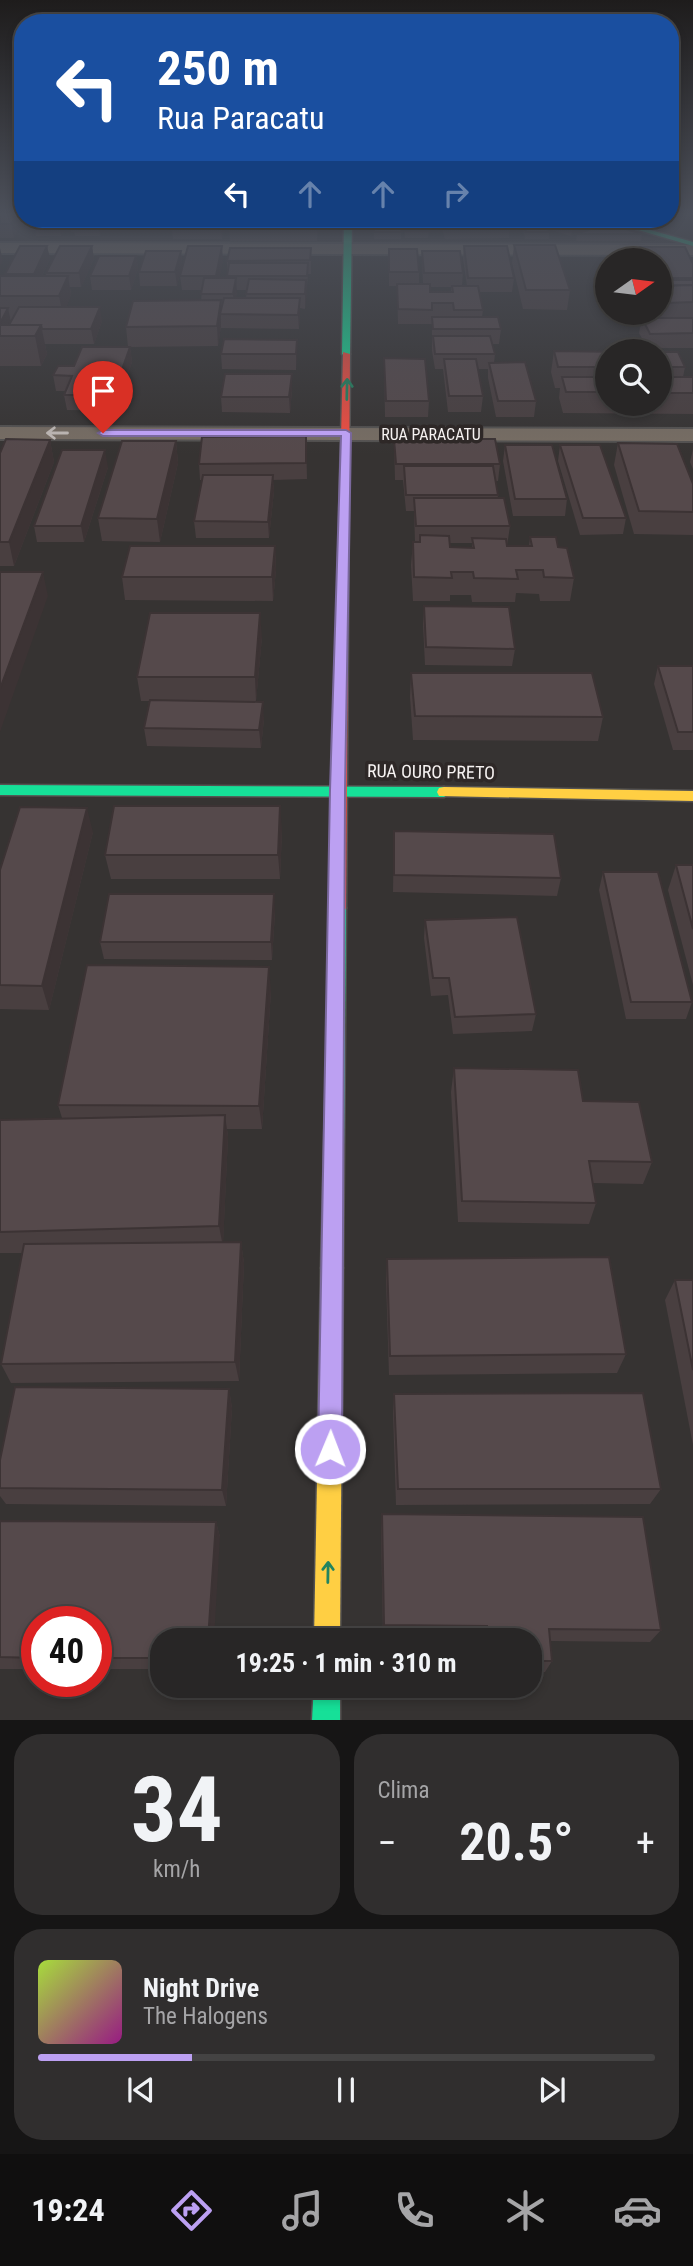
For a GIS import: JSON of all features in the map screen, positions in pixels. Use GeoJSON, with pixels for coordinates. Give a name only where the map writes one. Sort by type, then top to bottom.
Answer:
{"type":"FeatureCollection","features":[{"type":"Feature","properties":{"kind":"street"},"geometry":{"type":"LineString","coordinates":[[327,1628],[348,293]]}},
{"type":"Feature","properties":{"kind":"street","name":"RUA PARACATU"},"geometry":{"type":"LineString","coordinates":[[0,432],[693,435]]}},
{"type":"Feature","properties":{"kind":"street","name":"RUA OURO PRETO"},"geometry":{"type":"LineString","coordinates":[[0,790],[338,790],[693,796]]}},
{"type":"Feature","properties":{"kind":"street"},"geometry":{"type":"LineString","coordinates":[[326,1720],[327,1698]]}},
{"type":"Feature","properties":{"kind":"building"},"geometry":{"type":"Polygon","coordinates":[[[0,293],[60,293],[59,296],[0,296],[0,293]]]}},
{"type":"Feature","properties":{"kind":"building"},"geometry":{"type":"Polygon","coordinates":[[[246,293],[305,293],[305,294],[246,293]]]}},
{"type":"Feature","properties":{"kind":"building"},"geometry":{"type":"Polygon","coordinates":[[[397,293],[480,293],[483,310],[454,310],[453,303],[432,303],[432,310],[398,309],[397,293]]]}},
{"type":"Feature","properties":{"kind":"building"},"geometry":{"type":"Polygon","coordinates":[[[672,293],[693,293],[693,302],[672,303],[672,293]]]}},
{"type":"Feature","properties":{"kind":"building"},"geometry":{"type":"Polygon","coordinates":[[[224,298],[300,298],[298,315],[220,314],[224,298]]]}},
{"type":"Feature","properties":{"kind":"building"},"geometry":{"type":"Polygon","coordinates":[[[221,300],[217,326],[126,327],[133,301],[221,300]]]}},
{"type":"Feature","properties":{"kind":"building"},"geometry":{"type":"Polygon","coordinates":[[[19,307],[100,307],[91,329],[42,329],[41,325],[9,325],[19,307]]]}},
{"type":"Feature","properties":{"kind":"building"},"geometry":{"type":"Polygon","coordinates":[[[0,308],[8,308],[0,323],[0,308]]]}},
{"type":"Feature","properties":{"kind":"building"},"geometry":{"type":"Polygon","coordinates":[[[432,317],[498,317],[501,329],[433,329],[432,317]]]}},
{"type":"Feature","properties":{"kind":"building"},"geometry":{"type":"Polygon","coordinates":[[[672,318],[693,318],[693,333],[650,334],[646,326],[672,326],[672,318]]]}},
{"type":"Feature","properties":{"kind":"building"},"geometry":{"type":"Polygon","coordinates":[[[0,325],[41,325],[35,336],[0,336],[0,325]]]}},
{"type":"Feature","properties":{"kind":"building"},"geometry":{"type":"Polygon","coordinates":[[[433,336],[490,336],[495,354],[435,354],[433,336]]]}},
{"type":"Feature","properties":{"kind":"building"},"geometry":{"type":"Polygon","coordinates":[[[224,339],[297,340],[296,354],[221,354],[224,339]]]}},
{"type":"Feature","properties":{"kind":"building"},"geometry":{"type":"Polygon","coordinates":[[[82,347],[130,347],[113,395],[64,395],[72,376],[53,375],[58,366],[74,366],[82,347]]]}},
{"type":"Feature","properties":{"kind":"building"},"geometry":{"type":"Polygon","coordinates":[[[554,351],[595,352],[595,367],[558,367],[554,351]]]}},
{"type":"Feature","properties":{"kind":"building"},"geometry":{"type":"Polygon","coordinates":[[[672,352],[678,352],[685,367],[672,367],[672,352]]]}},
{"type":"Feature","properties":{"kind":"building"},"geometry":{"type":"Polygon","coordinates":[[[384,358],[425,359],[429,401],[386,401],[384,358]]]}},
{"type":"Feature","properties":{"kind":"building"},"geometry":{"type":"Polygon","coordinates":[[[444,359],[476,359],[483,396],[449,396],[444,359]]]}},
{"type":"Feature","properties":{"kind":"building"},"geometry":{"type":"Polygon","coordinates":[[[525,362],[536,401],[498,401],[489,363],[525,362]]]}},
{"type":"Feature","properties":{"kind":"building"},"geometry":{"type":"Polygon","coordinates":[[[225,374],[292,374],[289,397],[221,397],[225,374]]]}},
{"type":"Feature","properties":{"kind":"building"},"geometry":{"type":"Polygon","coordinates":[[[562,377],[595,377],[595,392],[566,392],[562,377]]]}},
{"type":"Feature","properties":{"kind":"building"},"geometry":{"type":"Polygon","coordinates":[[[672,377],[693,377],[693,393],[672,393],[672,377]]]}},
{"type":"Feature","properties":{"kind":"building"},"geometry":{"type":"Polygon","coordinates":[[[306,436],[306,463],[199,464],[202,437],[306,436]]]}},
{"type":"Feature","properties":{"kind":"building"},"geometry":{"type":"Polygon","coordinates":[[[6,439],[50,440],[9,542],[0,542],[0,453],[6,439]]]}},
{"type":"Feature","properties":{"kind":"building"},"geometry":{"type":"Polygon","coordinates":[[[394,439],[495,439],[500,464],[396,464],[394,439]]]}},
{"type":"Feature","properties":{"kind":"building"},"geometry":{"type":"Polygon","coordinates":[[[122,441],[176,441],[157,519],[98,518],[122,441]]]}},
{"type":"Feature","properties":{"kind":"building"},"geometry":{"type":"Polygon","coordinates":[[[618,443],[677,444],[693,484],[693,512],[639,511],[618,443]]]}},
{"type":"Feature","properties":{"kind":"building"},"geometry":{"type":"Polygon","coordinates":[[[505,445],[552,445],[567,499],[515,499],[505,445]]]}},
{"type":"Feature","properties":{"kind":"building"},"geometry":{"type":"Polygon","coordinates":[[[560,445],[600,445],[626,518],[583,518],[560,445]]]}},
{"type":"Feature","properties":{"kind":"building"},"geometry":{"type":"Polygon","coordinates":[[[62,450],[105,450],[81,526],[34,526],[62,450]]]}},
{"type":"Feature","properties":{"kind":"building"},"geometry":{"type":"Polygon","coordinates":[[[404,466],[493,466],[498,495],[406,495],[404,466]]]}},
{"type":"Feature","properties":{"kind":"building"},"geometry":{"type":"Polygon","coordinates":[[[203,475],[273,475],[268,522],[194,521],[203,475]]]}},
{"type":"Feature","properties":{"kind":"building"},"geometry":{"type":"Polygon","coordinates":[[[414,498],[504,498],[510,526],[416,526],[414,498]]]}},
{"type":"Feature","properties":{"kind":"building"},"geometry":{"type":"Polygon","coordinates":[[[420,535],[449,536],[450,547],[474,548],[472,538],[506,539],[507,546],[532,546],[530,537],[556,537],[558,547],[567,548],[574,578],[544,577],[543,570],[516,570],[518,579],[474,578],[473,572],[451,572],[452,578],[414,577],[413,542],[420,542],[420,535]]]}},
{"type":"Feature","properties":{"kind":"building"},"geometry":{"type":"Polygon","coordinates":[[[130,546],[275,546],[272,577],[122,577],[130,546]]]}},
{"type":"Feature","properties":{"kind":"building"},"geometry":{"type":"Polygon","coordinates":[[[0,572],[43,572],[0,689],[0,572]]]}},
{"type":"Feature","properties":{"kind":"building"},"geometry":{"type":"Polygon","coordinates":[[[424,606],[509,607],[515,649],[426,647],[424,606]]]}},
{"type":"Feature","properties":{"kind":"building"},"geometry":{"type":"Polygon","coordinates":[[[150,613],[260,613],[255,677],[137,677],[150,613]]]}},
{"type":"Feature","properties":{"kind":"building"},"geometry":{"type":"Polygon","coordinates":[[[658,666],[693,666],[693,732],[678,732],[658,666]]]}},
{"type":"Feature","properties":{"kind":"building"},"geometry":{"type":"Polygon","coordinates":[[[411,673],[592,673],[603,717],[415,716],[411,673]]]}},
{"type":"Feature","properties":{"kind":"building"},"geometry":{"type":"Polygon","coordinates":[[[150,700],[263,702],[259,730],[144,728],[150,700]]]}},
{"type":"Feature","properties":{"kind":"building"},"geometry":{"type":"Polygon","coordinates":[[[114,806],[280,806],[278,855],[105,855],[114,806]]]}},
{"type":"Feature","properties":{"kind":"building"},"geometry":{"type":"Polygon","coordinates":[[[20,807],[87,808],[42,986],[0,985],[0,870],[20,807]]]}},
{"type":"Feature","properties":{"kind":"building"},"geometry":{"type":"Polygon","coordinates":[[[394,831],[554,834],[561,878],[394,875],[394,831]]]}},
{"type":"Feature","properties":{"kind":"building"},"geometry":{"type":"Polygon","coordinates":[[[676,865],[693,865],[693,929],[676,865]]]}},
{"type":"Feature","properties":{"kind":"building"},"geometry":{"type":"Polygon","coordinates":[[[603,872],[658,872],[692,1002],[631,1002],[603,872]]]}},
{"type":"Feature","properties":{"kind":"building"},"geometry":{"type":"Polygon","coordinates":[[[109,894],[274,894],[271,942],[100,942],[109,894]]]}},
{"type":"Feature","properties":{"kind":"building"},"geometry":{"type":"Polygon","coordinates":[[[517,917],[536,1014],[455,1017],[449,978],[433,978],[425,920],[517,917]]]}},
{"type":"Feature","properties":{"kind":"building"},"geometry":{"type":"Polygon","coordinates":[[[87,965],[269,967],[259,1106],[58,1105],[87,965]]]}},
{"type":"Feature","properties":{"kind":"building"},"geometry":{"type":"Polygon","coordinates":[[[454,1068],[578,1070],[583,1101],[639,1102],[652,1162],[589,1161],[596,1203],[462,1201],[454,1068]]]}},
{"type":"Feature","properties":{"kind":"building"},"geometry":{"type":"Polygon","coordinates":[[[225,1115],[219,1226],[0,1232],[0,1120],[225,1115]]]}},
{"type":"Feature","properties":{"kind":"building"},"geometry":{"type":"Polygon","coordinates":[[[241,1242],[235,1362],[1,1364],[24,1244],[241,1242]]]}},
{"type":"Feature","properties":{"kind":"building"},"geometry":{"type":"Polygon","coordinates":[[[609,1257],[626,1354],[390,1356],[387,1259],[609,1257]]]}},
{"type":"Feature","properties":{"kind":"building"},"geometry":{"type":"Polygon","coordinates":[[[675,1280],[693,1280],[693,1370],[675,1280]]]}},
{"type":"Feature","properties":{"kind":"building"},"geometry":{"type":"Polygon","coordinates":[[[15,1387],[229,1389],[222,1490],[0,1488],[0,1460],[15,1387]]]}},
{"type":"Feature","properties":{"kind":"building"},"geometry":{"type":"Polygon","coordinates":[[[643,1393],[661,1489],[398,1489],[394,1394],[643,1393]]]}},
{"type":"Feature","properties":{"kind":"building"},"geometry":{"type":"Polygon","coordinates":[[[382,1514],[643,1517],[661,1630],[549,1629],[552,1661],[542,1661],[542,1628],[384,1625],[382,1514]]]}},
{"type":"Feature","properties":{"kind":"building"},"geometry":{"type":"Polygon","coordinates":[[[0,1521],[216,1522],[209,1628],[150,1628],[150,1658],[112,1658],[112,1606],[21,1606],[21,1658],[0,1657],[0,1521]]]}},
{"type":"Feature","properties":{"kind":"traffic: fast"},"geometry":{"type":"LineString","coordinates":[[346,354],[347,293]]}},
{"type":"Feature","properties":{"kind":"traffic: fast"},"geometry":{"type":"LineString","coordinates":[[0,790],[444,792]]}},
{"type":"Feature","properties":{"kind":"traffic: fast"},"geometry":{"type":"LineString","coordinates":[[332,1268],[338,908]]}},
{"type":"Feature","properties":{"kind":"traffic: fast"},"geometry":{"type":"LineString","coordinates":[[326,1720],[327,1698]]}},
{"type":"Feature","properties":{"kind":"traffic: slow"},"geometry":{"type":"LineString","coordinates":[[444,792],[693,796]]}},
{"type":"Feature","properties":{"kind":"traffic: slow"},"geometry":{"type":"LineString","coordinates":[[327,1628],[332,1268]]}},
{"type":"Feature","properties":{"kind":"traffic: jam"},"geometry":{"type":"LineString","coordinates":[[338,908],[346,354]]}},
{"type":"Feature","properties":{"kind":"route"},"geometry":{"type":"LineString","coordinates":[[103,433],[346,433],[338,790],[330,1449]]}}]}
